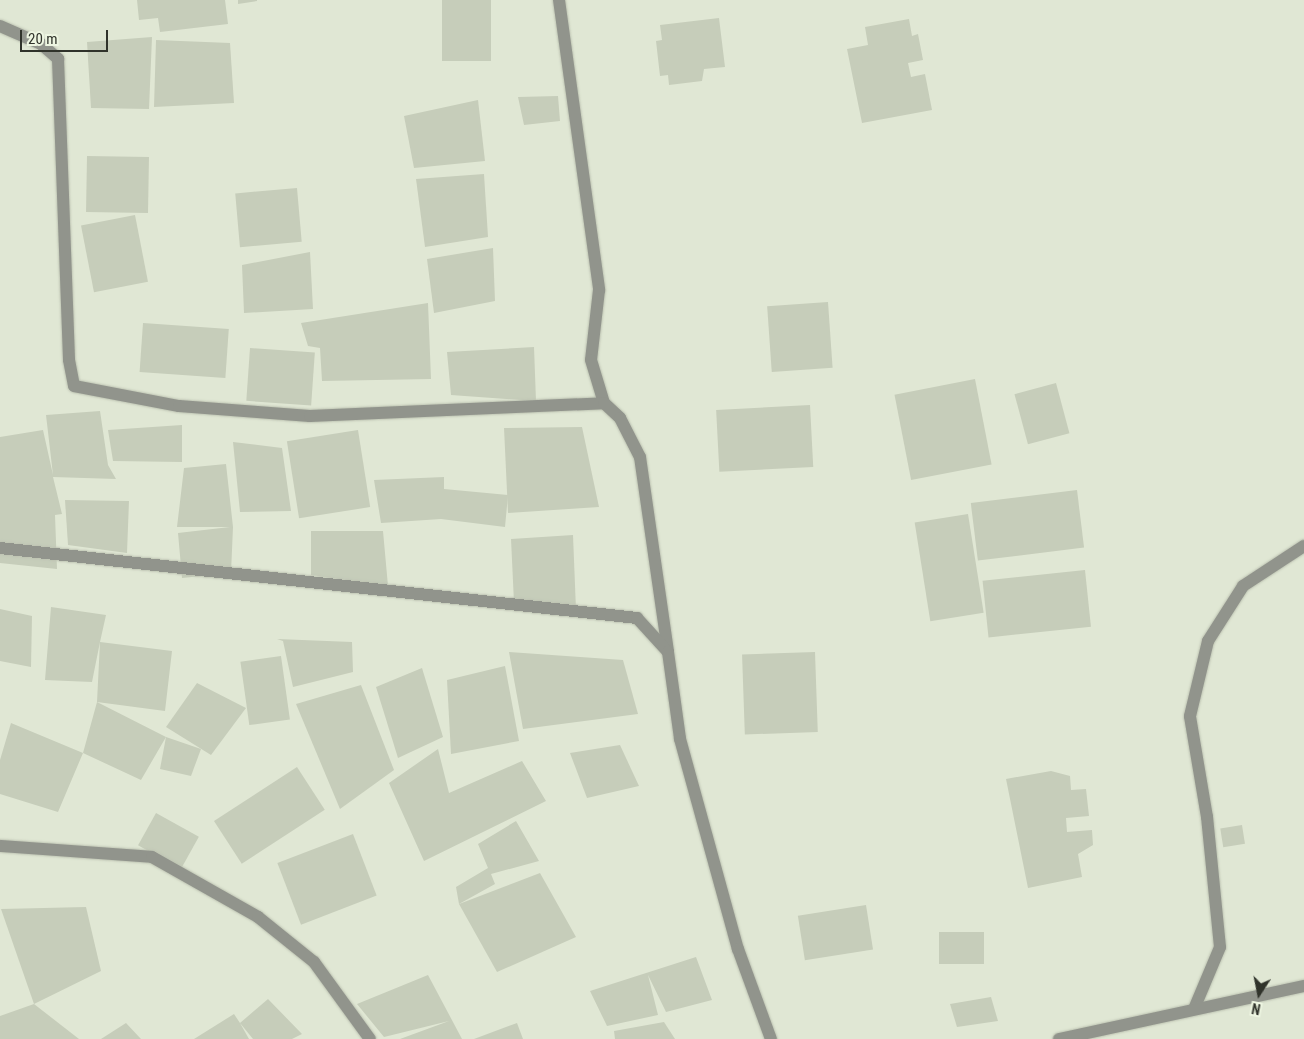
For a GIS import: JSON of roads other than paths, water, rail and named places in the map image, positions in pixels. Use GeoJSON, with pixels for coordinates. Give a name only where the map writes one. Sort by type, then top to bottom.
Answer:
{"type":"FeatureCollection","features":[{"type":"Feature","properties":{"kind":"street"},"geometry":{"type":"LineString","coordinates":[[559,0],[599,290],[591,360],[604,403],[620,418],[640,458],[680,739],[738,949],[771,1039]]}},
{"type":"Feature","properties":{"kind":"street"},"geometry":{"type":"LineString","coordinates":[[0,26],[41,44],[58,59],[69,360],[74,386],[179,406],[310,416],[604,403]]}},
{"type":"Feature","properties":{"kind":"street"},"geometry":{"type":"LineString","coordinates":[[1194,1009],[1220,947],[1207,817],[1190,716],[1208,641],[1243,586],[1304,546]]}},
{"type":"Feature","properties":{"kind":"street"},"geometry":{"type":"LineString","coordinates":[[0,548],[637,618],[668,652]]}},
{"type":"Feature","properties":{"kind":"street"},"geometry":{"type":"LineString","coordinates":[[0,846],[152,857],[258,918],[314,962],[370,1039]]}},
{"type":"Feature","properties":{"kind":"street"},"geometry":{"type":"LineString","coordinates":[[1059,1039],[1304,986]]}}]}
